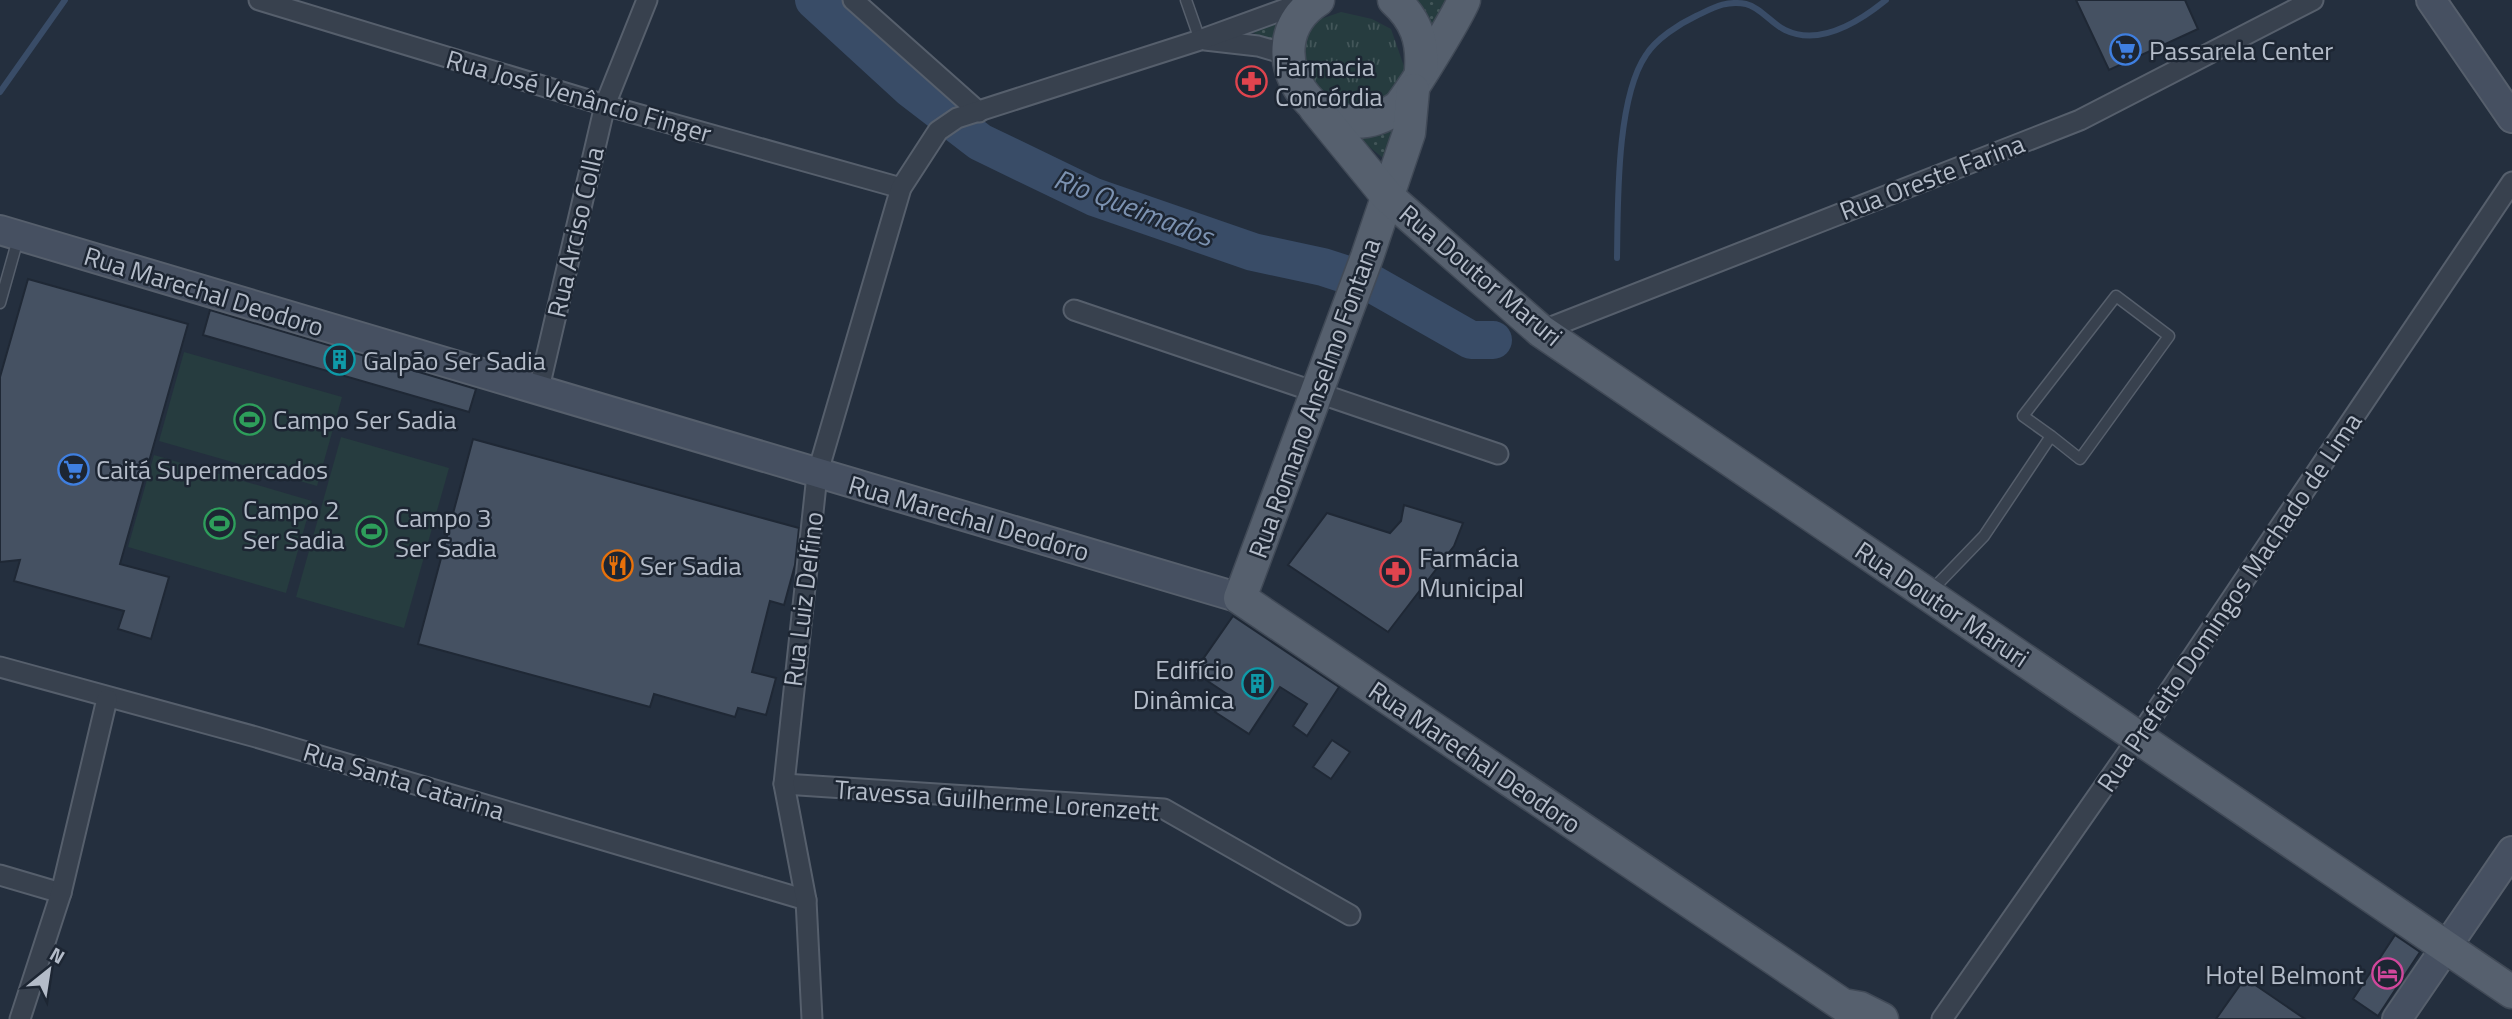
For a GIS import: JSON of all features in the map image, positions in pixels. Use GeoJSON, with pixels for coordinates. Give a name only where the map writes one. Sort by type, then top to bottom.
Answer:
{"type":"FeatureCollection","features":[{"type":"Feature","properties":{"kind":"main road"},"geometry":{"type":"LineString","coordinates":[[1289,55],[1292,35],[1301,17],[1318,0]]}},
{"type":"Feature","properties":{"kind":"main road","name":"Rua Doutor Maruri"},"geometry":{"type":"LineString","coordinates":[[1387,196],[1409,134],[1423,50],[1418,30],[1407,12],[1394,0]]}},
{"type":"Feature","properties":{"kind":"main road"},"geometry":{"type":"LineString","coordinates":[[1315,108],[1335,118],[1357,122],[1379,118],[1399,107],[1464,0]]}},
{"type":"Feature","properties":{"kind":"main road","name":"Rua Doutor Maruri"},"geometry":{"type":"LineString","coordinates":[[1289,55],[1292,75],[1301,93],[1387,196],[1541,331],[2140,736],[2445,949],[2512,992]]}},
{"type":"Feature","properties":{"kind":"main road","name":"Rua Romano Anselmo Fontana"},"geometry":{"type":"LineString","coordinates":[[1240,598],[1317,394],[1387,196]]}},
{"type":"Feature","properties":{"kind":"main road","name":"Rua Marechal Deodoro"},"geometry":{"type":"LineString","coordinates":[[1240,598],[1846,1012],[1860,1008],[1882,1019]]}},
{"type":"Feature","properties":{"kind":"street","name":"Rua José Venâncio Finger"},"geometry":{"type":"LineString","coordinates":[[259,0],[605,105],[901,187]]}},
{"type":"Feature","properties":{"kind":"street","name":"Rua Arciso Colla"},"geometry":{"type":"LineString","coordinates":[[539,388],[605,105],[647,0]]}},
{"type":"Feature","properties":{"kind":"street"},"geometry":{"type":"LineString","coordinates":[[853,0],[979,113],[1200,40],[1310,0]]}},
{"type":"Feature","properties":{"kind":"street","name":"Rua Oreste Farina"},"geometry":{"type":"LineString","coordinates":[[1541,331],[2080,120],[2313,0]]}},
{"type":"Feature","properties":{"kind":"street"},"geometry":{"type":"LineString","coordinates":[[2431,0],[2512,118]]}},
{"type":"Feature","properties":{"kind":"street"},"geometry":{"type":"LineString","coordinates":[[1200,40],[1258,46],[1289,55]]}},
{"type":"Feature","properties":{"kind":"street","name":"Rua Luiz Delfino"},"geometry":{"type":"LineString","coordinates":[[812,1019],[806,900],[784,784],[817,475],[901,187],[938,131],[957,118],[979,113]]}},
{"type":"Feature","properties":{"kind":"street","name":"Rua Prefeito Domingos Machado de Lima"},"geometry":{"type":"LineString","coordinates":[[1942,1019],[2140,736],[2512,182]]}},
{"type":"Feature","properties":{"kind":"street","name":"Rua Marechal Deodoro"},"geometry":{"type":"LineString","coordinates":[[10,233],[539,388],[817,475],[1240,598]]}},
{"type":"Feature","properties":{"kind":"street"},"geometry":{"type":"LineString","coordinates":[[1074,310],[1498,454]]}},
{"type":"Feature","properties":{"kind":"street","name":"Rua Santa Catarina"},"geometry":{"type":"LineString","coordinates":[[0,667],[107,699],[256,737],[806,900]]}},
{"type":"Feature","properties":{"kind":"street"},"geometry":{"type":"LineString","coordinates":[[20,1019],[61,893],[107,699]]}},
{"type":"Feature","properties":{"kind":"street","name":"Travessa Guilherme Lorenzett"},"geometry":{"type":"LineString","coordinates":[[784,784],[1164,809],[1350,915]]}},
{"type":"Feature","properties":{"kind":"street"},"geometry":{"type":"LineString","coordinates":[[2397,1019],[2512,851]]}},
{"type":"Feature","properties":{"kind":"street"},"geometry":{"type":"LineString","coordinates":[[0,875],[61,893]]}},
{"type":"Feature","properties":{"kind":"lane"},"geometry":{"type":"LineString","coordinates":[[1186,0],[1200,40]]}},
{"type":"Feature","properties":{"kind":"lane"},"geometry":{"type":"LineString","coordinates":[[0,303],[10,233]]}},
{"type":"Feature","properties":{"kind":"lane"},"geometry":{"type":"LineString","coordinates":[[2116,296],[2169,336],[2080,458],[2051,436],[2024,416],[2116,296]]}},
{"type":"Feature","properties":{"kind":"lane"},"geometry":{"type":"LineString","coordinates":[[1927,594],[1984,536],[2051,436]]}},
{"type":"Feature","properties":{"kind":"green space"},"geometry":{"type":"Polygon","coordinates":[[[1406,0],[1448,0],[1438,27],[1430,30],[1406,0]]]}},
{"type":"Feature","properties":{"kind":"green space"},"geometry":{"type":"Polygon","coordinates":[[[1341,12],[1372,19],[1391,29],[1406,72],[1395,92],[1354,110],[1332,101],[1302,72],[1306,24],[1341,12]]]}},
{"type":"Feature","properties":{"kind":"green space"},"geometry":{"type":"Polygon","coordinates":[[[1281,17],[1273,41],[1265,45],[1249,27],[1281,17]]]}},
{"type":"Feature","properties":{"kind":"green space"},"geometry":{"type":"Polygon","coordinates":[[[1395,119],[1389,163],[1349,130],[1395,119]]]}},
{"type":"Feature","properties":{"kind":"green space","name":"Campo Ser Sadia"},"geometry":{"type":"Polygon","coordinates":[[[184,352],[342,397],[317,486],[159,441],[184,352]]]}},
{"type":"Feature","properties":{"kind":"green space","name":"Campo 3 Ser Sadia"},"geometry":{"type":"Polygon","coordinates":[[[341,437],[449,468],[404,628],[296,597],[341,437]]]}},
{"type":"Feature","properties":{"kind":"green space","name":"Campo 2 Ser Sadia"},"geometry":{"type":"Polygon","coordinates":[[[154,455],[312,501],[286,593],[128,547],[154,455]]]}},
{"type":"Feature","properties":{"kind":"building","name":"Passarela Center"},"geometry":{"type":"Polygon","coordinates":[[[2076,0],[2185,0],[2198,29],[2109,70],[2076,0]]]}},
{"type":"Feature","properties":{"kind":"building","name":"Caitá Supermercados"},"geometry":{"type":"Polygon","coordinates":[[[28,279],[188,324],[120,564],[169,577],[151,639],[118,629],[124,611],[14,581],[20,560],[0,562],[0,377],[28,279]]]}},
{"type":"Feature","properties":{"kind":"building","name":"Galpão Ser Sadia"},"geometry":{"type":"Polygon","coordinates":[[[210,310],[476,389],[469,412],[203,335],[210,310]]]}},
{"type":"Feature","properties":{"kind":"building","name":"Ser Sadia"},"geometry":{"type":"Polygon","coordinates":[[[473,439],[799,528],[795,565],[784,605],[770,601],[752,672],[776,678],[766,715],[738,708],[735,717],[654,694],[650,707],[418,644],[473,439]]]}},
{"type":"Feature","properties":{"kind":"building","name":"Farmácia Municipal"},"geometry":{"type":"Polygon","coordinates":[[[1404,505],[1463,523],[1454,546],[1388,632],[1288,565],[1327,513],[1390,533],[1401,521],[1404,505]]]}},
{"type":"Feature","properties":{"kind":"building"},"geometry":{"type":"Polygon","coordinates":[[[1233,616],[1339,687],[1307,736],[1293,726],[1307,704],[1280,687],[1249,734],[1215,712],[1227,694],[1194,672],[1233,616]]]}},
{"type":"Feature","properties":{"kind":"building"},"geometry":{"type":"Polygon","coordinates":[[[1332,740],[1350,752],[1331,779],[1313,767],[1332,740]]]}},
{"type":"Feature","properties":{"kind":"building","name":"Hotel Belmont"},"geometry":{"type":"Polygon","coordinates":[[[2395,935],[2420,952],[2378,1016],[2353,999],[2395,935]]]}},
{"type":"Feature","properties":{"kind":"building"},"geometry":{"type":"Polygon","coordinates":[[[2245,978],[2305,1019],[2216,1019],[2245,978]]]}},
{"type":"Feature","properties":{"kind":"waterway"},"geometry":{"type":"LineString","coordinates":[[0,92],[65,0]]}},
{"type":"Feature","properties":{"kind":"waterway","name":"Rio Queimados"},"geometry":{"type":"LineString","coordinates":[[814,0],[911,89],[980,142],[1094,197],[1253,252],[1323,267],[1369,282],[1471,340],[1493,340]]}},
{"type":"Feature","properties":{"kind":"waterway"},"geometry":{"type":"LineString","coordinates":[[1617,258],[1624,124],[1636,74],[1656,43],[1689,19],[1726,4],[1746,4],[1785,30],[1812,36],[1839,30],[1886,0]]}},
{"type":"Feature","properties":{"kind":"place","name":"Passarela Center"},"geometry":{"type":"Point","coordinates":[2126,50]}},
{"type":"Feature","properties":{"kind":"place","name":"Farmacia Concórdia"},"geometry":{"type":"Point","coordinates":[1252,81]}},
{"type":"Feature","properties":{"kind":"place","name":"Galpão Ser Sadia"},"geometry":{"type":"Point","coordinates":[340,360]}},
{"type":"Feature","properties":{"kind":"place","name":"Campo Ser Sadia"},"geometry":{"type":"Point","coordinates":[250,419]}},
{"type":"Feature","properties":{"kind":"place","name":"Caitá Supermercados"},"geometry":{"type":"Point","coordinates":[73,469]}},
{"type":"Feature","properties":{"kind":"place","name":"Campo 2 Ser Sadia"},"geometry":{"type":"Point","coordinates":[220,524]}},
{"type":"Feature","properties":{"kind":"place","name":"Campo 3 Ser Sadia"},"geometry":{"type":"Point","coordinates":[372,532]}},
{"type":"Feature","properties":{"kind":"place","name":"Ser Sadia"},"geometry":{"type":"Point","coordinates":[617,565]}},
{"type":"Feature","properties":{"kind":"place","name":"Farmácia Municipal"},"geometry":{"type":"Point","coordinates":[1396,572]}},
{"type":"Feature","properties":{"kind":"place","name":"Edifício Dinâmica"},"geometry":{"type":"Point","coordinates":[1257,684]}},
{"type":"Feature","properties":{"kind":"place","name":"Hotel Belmont"},"geometry":{"type":"Point","coordinates":[2387,974]}}]}
